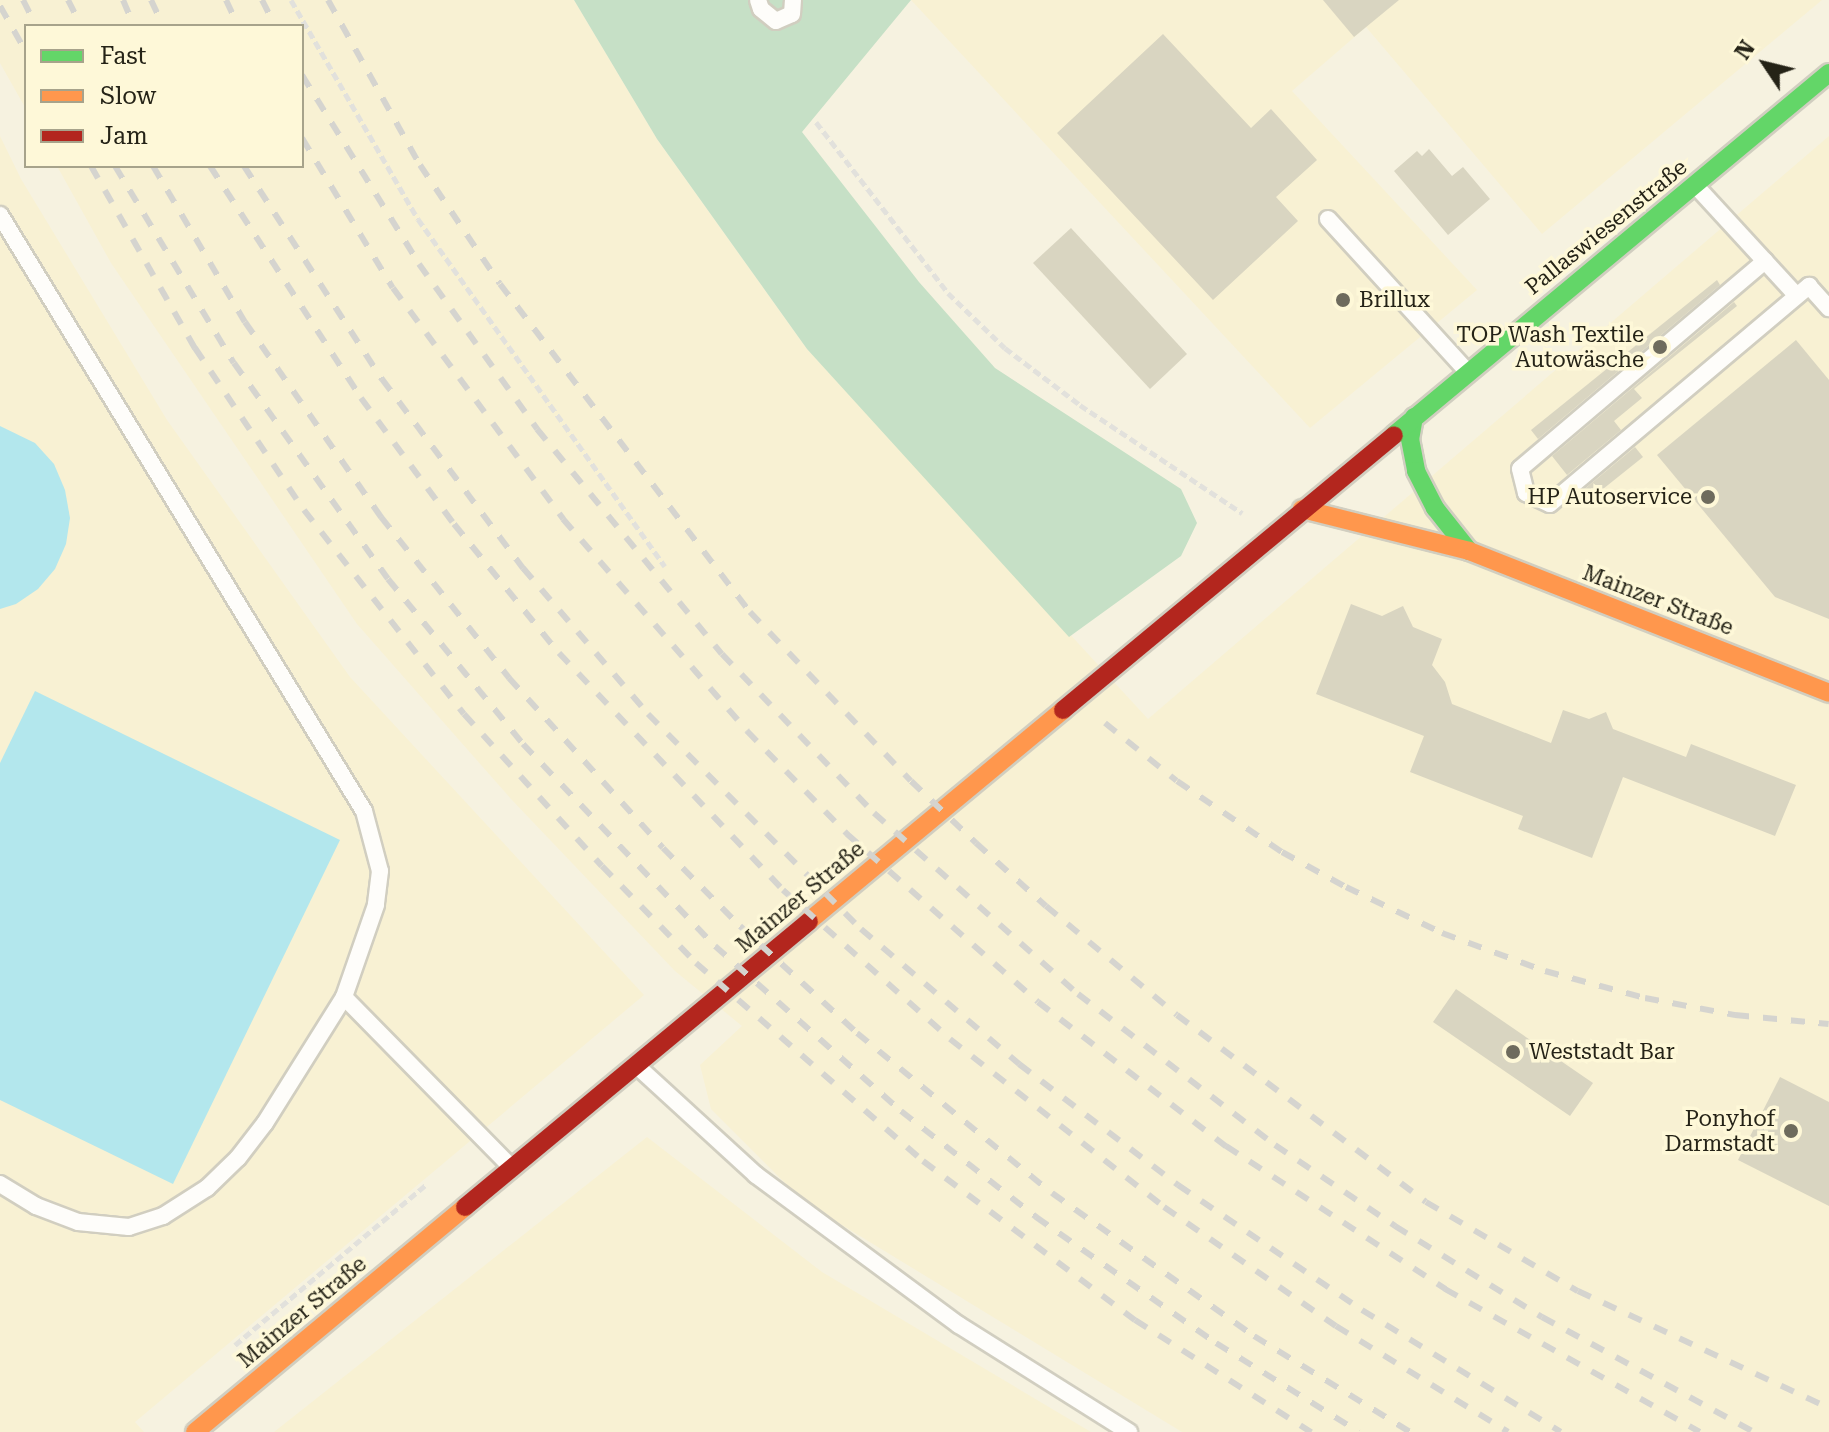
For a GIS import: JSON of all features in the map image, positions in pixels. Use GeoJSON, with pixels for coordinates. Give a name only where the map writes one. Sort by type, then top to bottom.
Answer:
{"type":"FeatureCollection","features":[{"type":"Feature","properties":{"kind":"main road","name":"Pallaswiesenstraße"},"geometry":{"type":"LineString","coordinates":[[1302,509],[1695,185],[1826,83]]}},
{"type":"Feature","properties":{"kind":"main road"},"geometry":{"type":"LineString","coordinates":[[1414,417],[1411,450],[1416,471],[1435,508],[1469,551]]}},
{"type":"Feature","properties":{"kind":"main road","name":"Mainzer Straße"},"geometry":{"type":"LineString","coordinates":[[195,1432],[1302,509],[1469,551],[1829,693]]}},
{"type":"Feature","properties":{"kind":"lane"},"geometry":{"type":"LineString","coordinates":[[758,0],[761,9],[776,21],[792,14],[793,0]]}},
{"type":"Feature","properties":{"kind":"lane"},"geometry":{"type":"LineString","coordinates":[[1695,185],[1796,295]]}},
{"type":"Feature","properties":{"kind":"lane"},"geometry":{"type":"LineString","coordinates":[[0,215],[364,811],[380,871],[376,905],[344,997],[265,1123],[238,1158],[207,1188],[163,1216],[129,1227],[78,1222],[36,1206],[0,1184]]}},
{"type":"Feature","properties":{"kind":"lane"},"geometry":{"type":"LineString","coordinates":[[1328,219],[1467,371]]}},
{"type":"Feature","properties":{"kind":"lane"},"geometry":{"type":"LineString","coordinates":[[1765,261],[1520,469],[1526,493],[1550,504],[1809,286],[1829,308]]}},
{"type":"Feature","properties":{"kind":"lane"},"geometry":{"type":"LineString","coordinates":[[344,997],[512,1168]]}},
{"type":"Feature","properties":{"kind":"lane"},"geometry":{"type":"LineString","coordinates":[[636,1065],[781,1194],[959,1325],[1129,1432]]}},
{"type":"Feature","properties":{"kind":"path"},"geometry":{"type":"LineString","coordinates":[[291,0],[418,219],[665,566]]}},
{"type":"Feature","properties":{"kind":"path"},"geometry":{"type":"LineString","coordinates":[[816,122],[948,293],[1005,348],[1080,405],[1273,534]]}},
{"type":"Feature","properties":{"kind":"shaded area"},"geometry":{"type":"Polygon","coordinates":[[[0,0],[574,0],[657,139],[807,349],[1148,719],[1829,136],[1829,1432],[1182,1432],[804,1202],[711,1109],[700,1065],[742,1026],[675,971],[511,799],[357,624],[111,263],[58,168],[304,168],[304,24],[24,24],[24,105],[0,63],[0,0]]]}},
{"type":"Feature","properties":{"kind":"shaded area"},"geometry":{"type":"Polygon","coordinates":[[[911,0],[1822,0],[1542,234],[1366,27],[1292,91],[1477,290],[1310,428],[911,0]]]}},
{"type":"Feature","properties":{"kind":"shaded area"},"geometry":{"type":"Polygon","coordinates":[[[0,136],[21,179],[167,420],[350,677],[644,995],[135,1422],[144,1432],[0,1432],[0,136]]]}},
{"type":"Feature","properties":{"kind":"shaded area"},"geometry":{"type":"Polygon","coordinates":[[[647,1137],[822,1272],[1091,1432],[274,1432],[647,1137]]]}},
{"type":"Feature","properties":{"kind":"green space"},"geometry":{"type":"Polygon","coordinates":[[[574,0],[911,0],[802,132],[919,282],[995,368],[1181,489],[1197,523],[1181,556],[1069,637],[807,349],[657,139],[574,0]]]}},
{"type":"Feature","properties":{"kind":"water"},"geometry":{"type":"Polygon","coordinates":[[[0,426],[35,443],[54,464],[65,490],[70,518],[66,544],[55,569],[38,589],[16,604],[0,609],[0,426]]]}},
{"type":"Feature","properties":{"kind":"water"},"geometry":{"type":"Polygon","coordinates":[[[35,691],[340,840],[173,1184],[0,1100],[0,763],[35,691]]]}},
{"type":"Feature","properties":{"kind":"building"},"geometry":{"type":"Polygon","coordinates":[[[1323,0],[1399,0],[1354,37],[1323,0]]]}},
{"type":"Feature","properties":{"kind":"building"},"geometry":{"type":"Polygon","coordinates":[[[1163,34],[1251,128],[1271,109],[1317,160],[1276,197],[1298,221],[1213,300],[1057,133],[1163,34]]]}},
{"type":"Feature","properties":{"kind":"building"},"geometry":{"type":"Polygon","coordinates":[[[1429,149],[1452,176],[1463,167],[1490,199],[1448,235],[1394,171],[1417,151],[1422,156],[1429,149]]]}},
{"type":"Feature","properties":{"kind":"building"},"geometry":{"type":"Polygon","coordinates":[[[1071,228],[1187,354],[1150,389],[1033,263],[1071,228]]]}},
{"type":"Feature","properties":{"kind":"building"},"geometry":{"type":"Polygon","coordinates":[[[1717,280],[1720,285],[1538,439],[1531,430],[1717,280]]]}},
{"type":"Feature","properties":{"kind":"building"},"geometry":{"type":"Polygon","coordinates":[[[1734,302],[1737,306],[1634,389],[1642,398],[1614,421],[1621,430],[1567,475],[1552,456],[1734,302]]]}},
{"type":"Feature","properties":{"kind":"building"},"geometry":{"type":"Polygon","coordinates":[[[1796,340],[1829,380],[1829,619],[1775,597],[1657,455],[1796,340]]]}},
{"type":"Feature","properties":{"kind":"building"},"geometry":{"type":"Polygon","coordinates":[[[1635,447],[1643,457],[1588,501],[1581,492],[1635,447]]]}},
{"type":"Feature","properties":{"kind":"building"},"geometry":{"type":"Polygon","coordinates":[[[1351,604],[1382,616],[1403,606],[1413,627],[1442,639],[1432,665],[1445,682],[1452,704],[1551,743],[1563,710],[1589,719],[1606,712],[1613,729],[1686,757],[1691,744],[1796,785],[1775,836],[1623,777],[1592,858],[1518,829],[1523,816],[1410,772],[1424,736],[1316,694],[1351,604]]]}},
{"type":"Feature","properties":{"kind":"building","name":"Weststadt Bar"},"geometry":{"type":"Polygon","coordinates":[[[1456,989],[1593,1083],[1570,1116],[1433,1022],[1456,989]]]}},
{"type":"Feature","properties":{"kind":"building","name":"Ponyhof Darmstadt"},"geometry":{"type":"Polygon","coordinates":[[[1780,1077],[1829,1102],[1829,1206],[1738,1160],[1780,1077]]]}},
{"type":"Feature","properties":{"kind":"railway"},"geometry":{"type":"LineString","coordinates":[[23,0],[35,24]]}},
{"type":"Feature","properties":{"kind":"railway"},"geometry":{"type":"LineString","coordinates":[[68,0],[80,24]]}},
{"type":"Feature","properties":{"kind":"railway"},"geometry":{"type":"LineString","coordinates":[[123,0],[133,24]]}},
{"type":"Feature","properties":{"kind":"railway"},"geometry":{"type":"LineString","coordinates":[[151,0],[162,24]]}},
{"type":"Feature","properties":{"kind":"railway"},"geometry":{"type":"LineString","coordinates":[[226,0],[237,24]]}},
{"type":"Feature","properties":{"kind":"railway"},"geometry":{"type":"LineString","coordinates":[[262,0],[274,24]]}},
{"type":"Feature","properties":{"kind":"railway"},"geometry":{"type":"LineString","coordinates":[[328,0],[420,165],[500,284],[750,612],[911,781],[976,843],[1177,1015],[1426,1202],[1578,1291],[1829,1408]]}},
{"type":"Feature","properties":{"kind":"railway"},"geometry":{"type":"LineString","coordinates":[[0,6],[24,48]]}},
{"type":"Feature","properties":{"kind":"railway"},"geometry":{"type":"LineString","coordinates":[[304,78],[419,264],[537,429],[722,654],[874,813],[1078,994],[1275,1145],[1395,1226],[1542,1317],[1754,1432]]}},
{"type":"Feature","properties":{"kind":"railway"},"geometry":{"type":"LineString","coordinates":[[304,141],[393,288],[563,519],[747,731],[847,834],[1038,1002],[1226,1146],[1445,1289],[1700,1432]]}},
{"type":"Feature","properties":{"kind":"railway"},"geometry":{"type":"LineString","coordinates":[[92,168],[195,348],[304,510],[464,714],[602,866],[696,963],[923,1161],[1135,1320],[1311,1432]]}},
{"type":"Feature","properties":{"kind":"railway"},"geometry":{"type":"LineString","coordinates":[[116,168],[234,363],[388,579],[523,744],[715,946],[901,1111],[1036,1217],[1216,1343],[1359,1432]]}},
{"type":"Feature","properties":{"kind":"railway"},"geometry":{"type":"LineString","coordinates":[[154,168],[245,322],[381,517],[509,678],[663,848],[740,926],[857,1033],[1052,1193],[1254,1336],[1410,1432]]}},
{"type":"Feature","properties":{"kind":"railway"},"geometry":{"type":"LineString","coordinates":[[211,168],[361,398],[454,524],[559,653],[783,890],[950,1039],[1164,1207],[1336,1326],[1508,1432]]}},
{"type":"Feature","properties":{"kind":"railway"},"geometry":{"type":"LineString","coordinates":[[245,168],[382,379],[523,568],[648,714],[861,929],[1019,1064],[1178,1185],[1362,1310],[1561,1432]]}},
{"type":"Feature","properties":{"kind":"railway"},"geometry":{"type":"LineString","coordinates":[[1105,723],[1177,781],[1282,852],[1442,933],[1545,971],[1645,998],[1735,1015],[1829,1024]]}},
{"type":"Feature","properties":{"kind":"traffic: fast"},"geometry":{"type":"LineString","coordinates":[[1394,435],[1829,73]]}},
{"type":"Feature","properties":{"kind":"traffic: fast"},"geometry":{"type":"LineString","coordinates":[[1414,417],[1410,439],[1416,471],[1435,508],[1469,551]]}},
{"type":"Feature","properties":{"kind":"traffic: slow"},"geometry":{"type":"LineString","coordinates":[[1302,509],[1469,551],[1829,693]]}},
{"type":"Feature","properties":{"kind":"traffic: slow"},"geometry":{"type":"LineString","coordinates":[[809,921],[1063,710]]}},
{"type":"Feature","properties":{"kind":"traffic: slow"},"geometry":{"type":"LineString","coordinates":[[195,1432],[465,1207]]}},
{"type":"Feature","properties":{"kind":"traffic: jam"},"geometry":{"type":"LineString","coordinates":[[1063,710],[1394,435]]}},
{"type":"Feature","properties":{"kind":"traffic: jam"},"geometry":{"type":"LineString","coordinates":[[465,1207],[809,921]]}},
{"type":"Feature","properties":{"kind":"place","name":"Brillux"},"geometry":{"type":"Point","coordinates":[1343,300]}},
{"type":"Feature","properties":{"kind":"place","name":"TOP Wash Textile Autowäsche"},"geometry":{"type":"Point","coordinates":[1660,347]}},
{"type":"Feature","properties":{"kind":"place","name":"HP Autoservice"},"geometry":{"type":"Point","coordinates":[1708,497]}},
{"type":"Feature","properties":{"kind":"place","name":"Weststadt Bar"},"geometry":{"type":"Point","coordinates":[1513,1052]}},
{"type":"Feature","properties":{"kind":"place","name":"Ponyhof Darmstadt"},"geometry":{"type":"Point","coordinates":[1791,1131]}}]}
